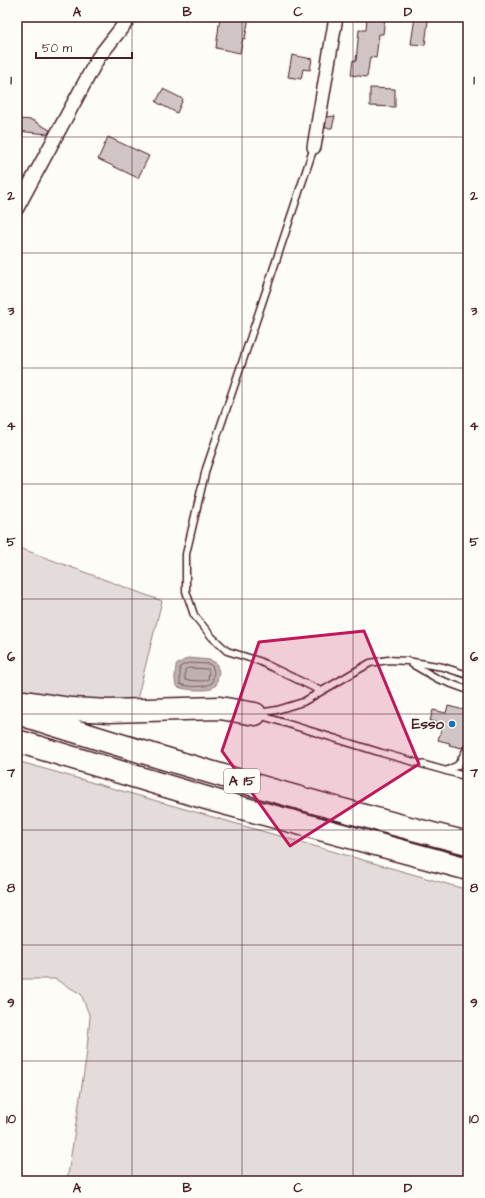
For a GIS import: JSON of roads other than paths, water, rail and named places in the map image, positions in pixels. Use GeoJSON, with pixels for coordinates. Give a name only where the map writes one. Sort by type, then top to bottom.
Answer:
{"type":"FeatureCollection","features":[{"type":"Feature","properties":{"kind":"highway"},"geometry":{"type":"LineString","coordinates":[[17,712],[26,702],[70,709],[109,711],[220,708],[255,714]]}},
{"type":"Feature","properties":{"kind":"highway","name":"A 15"},"geometry":{"type":"LineString","coordinates":[[17,712],[162,759],[404,827],[468,843]]}},
{"type":"Feature","properties":{"kind":"highway","name":"A 15"},"geometry":{"type":"LineString","coordinates":[[17,741],[216,801],[468,869]]}},
{"type":"Feature","properties":{"kind":"street"},"geometry":{"type":"LineString","coordinates":[[17,208],[98,58],[130,17]]}},
{"type":"Feature","properties":{"kind":"street"},"geometry":{"type":"LineString","coordinates":[[314,147],[336,17]]}},
{"type":"Feature","properties":{"kind":"lane"},"geometry":{"type":"LineString","coordinates":[[314,147],[206,469],[186,554],[186,591],[194,615],[212,637],[227,651],[259,661],[321,691]]}},
{"type":"Feature","properties":{"kind":"lane"},"geometry":{"type":"LineString","coordinates":[[255,714],[277,710],[303,702],[370,663],[388,660],[407,661],[443,667],[468,675]]}},
{"type":"Feature","properties":{"kind":"lane"},"geometry":{"type":"LineString","coordinates":[[407,661],[438,679],[466,690],[468,697]]}},
{"type":"Feature","properties":{"kind":"lane"},"geometry":{"type":"LineString","coordinates":[[255,714],[382,753],[468,777]]}},
{"type":"Feature","properties":{"kind":"lane"},"geometry":{"type":"LineString","coordinates":[[446,771],[458,765],[466,749]]}},
{"type":"Feature","properties":{"kind":"water"},"geometry":{"type":"Polygon","coordinates":[[[188,658],[210,660],[216,663],[219,672],[216,685],[211,689],[204,690],[188,689],[177,686],[175,679],[176,665],[188,658]]]}},
{"type":"Feature","properties":{"kind":"place","name":"Esso"},"geometry":{"type":"Point","coordinates":[452,724]}}]}
